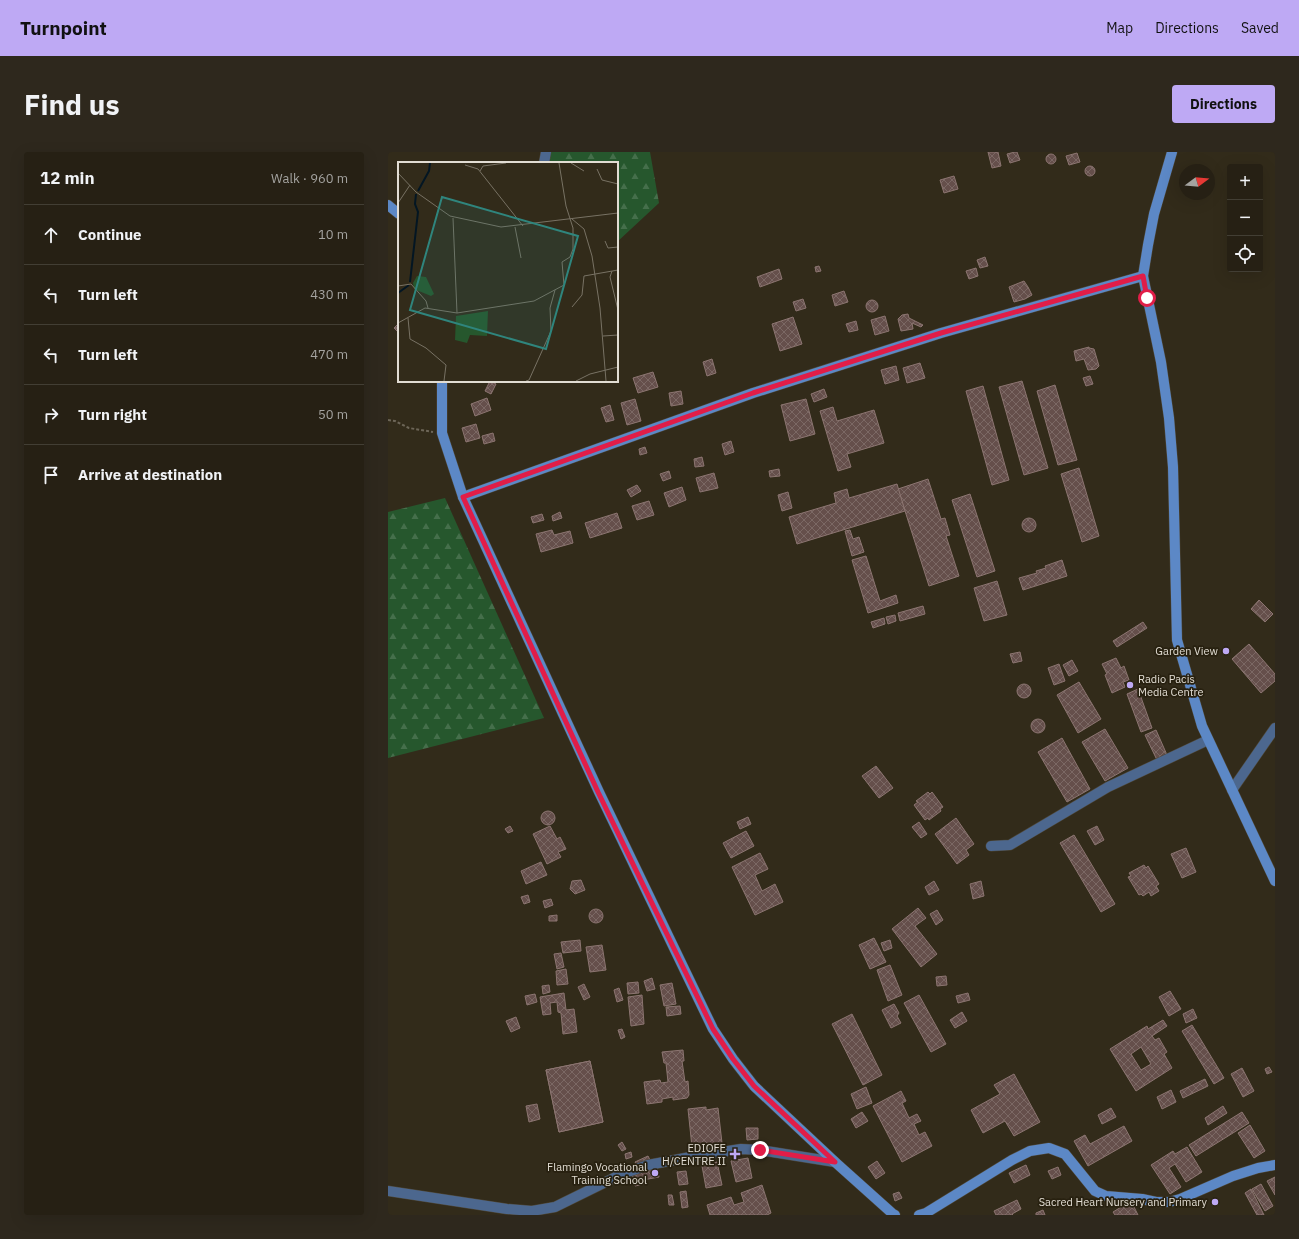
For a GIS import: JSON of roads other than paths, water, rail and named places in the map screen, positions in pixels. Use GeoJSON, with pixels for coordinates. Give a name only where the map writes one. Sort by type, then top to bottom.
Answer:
{"type":"FeatureCollection","features":[{"type":"Feature","properties":{"kind":"street"},"geometry":{"type":"LineString","coordinates":[[544,162],[546,152]]}},
{"type":"Feature","properties":{"kind":"street"},"geometry":{"type":"LineString","coordinates":[[1172,152],[1154,214],[1143,276],[1161,362],[1169,418],[1173,467],[1177,640],[1202,726],[1275,880]]}},
{"type":"Feature","properties":{"kind":"street"},"geometry":{"type":"LineString","coordinates":[[388,205],[398,213]]}},
{"type":"Feature","properties":{"kind":"street"},"geometry":{"type":"LineString","coordinates":[[463,497],[753,393],[941,333],[1143,276]]}},
{"type":"Feature","properties":{"kind":"street"},"geometry":{"type":"LineString","coordinates":[[442,382],[442,433],[463,497],[598,792],[713,1029],[733,1059],[754,1086],[835,1162],[892,1214],[895,1215]]}},
{"type":"Feature","properties":{"kind":"street"},"geometry":{"type":"LineString","coordinates":[[1232,790],[1275,728]]}},
{"type":"Feature","properties":{"kind":"street"},"geometry":{"type":"LineString","coordinates":[[991,846],[1010,846],[1108,787],[1208,740]]}},
{"type":"Feature","properties":{"kind":"street"},"geometry":{"type":"LineString","coordinates":[[919,1215],[926,1213],[1030,1151],[1049,1148],[1065,1154],[1095,1191],[1106,1196],[1142,1199],[1156,1202],[1175,1201],[1233,1176],[1258,1168],[1275,1165]]}},
{"type":"Feature","properties":{"kind":"street"},"geometry":{"type":"LineString","coordinates":[[388,1191],[499,1208],[532,1211],[555,1206],[622,1174],[648,1165],[696,1156],[741,1149],[760,1150],[835,1162]]}},
{"type":"Feature","properties":{"kind":"place","name":"Garden View"},"geometry":{"type":"Point","coordinates":[1226,651]}},
{"type":"Feature","properties":{"kind":"place","name":"Radio Pacis Media Centre"},"geometry":{"type":"Point","coordinates":[1130,685]}},
{"type":"Feature","properties":{"kind":"place","name":"EDIOFE H/CENTRE II"},"geometry":{"type":"Point","coordinates":[735,1154]}},
{"type":"Feature","properties":{"kind":"place","name":"Flamingo Vocational Training School"},"geometry":{"type":"Point","coordinates":[655,1173]}},
{"type":"Feature","properties":{"kind":"place","name":"Sacred Heart Nursery and Primary"},"geometry":{"type":"Point","coordinates":[1215,1202]}}]}
